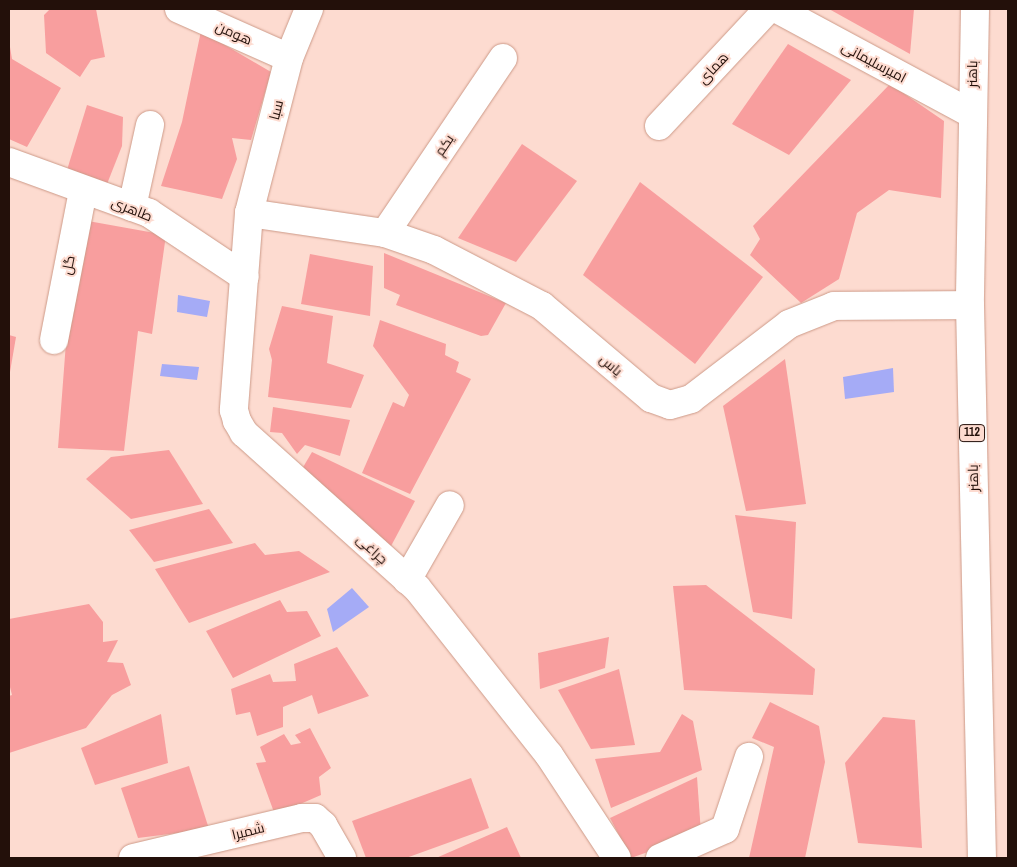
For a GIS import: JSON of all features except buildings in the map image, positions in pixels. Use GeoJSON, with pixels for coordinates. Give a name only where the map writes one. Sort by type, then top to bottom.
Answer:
{"type":"FeatureCollection","features":[{"type":"Feature","properties":{"kind":"street","name":"هومن"},"geometry":{"type":"LineString","coordinates":[[179,9],[289,58]]}},
{"type":"Feature","properties":{"kind":"street","name":"سبا"},"geometry":{"type":"LineString","coordinates":[[249,213],[289,58],[309,9]]}},
{"type":"Feature","properties":{"kind":"street","name":"همای"},"geometry":{"type":"LineString","coordinates":[[659,126],[768,9]]}},
{"type":"Feature","properties":{"kind":"street","name":"امیرسلیمانی"},"geometry":{"type":"LineString","coordinates":[[777,9],[972,114]]}},
{"type":"Feature","properties":{"kind":"street","name":"باهنر"},"geometry":{"type":"LineString","coordinates":[[974,9],[970,304],[982,858]]}},
{"type":"Feature","properties":{"kind":"street","name":"یکم"},"geometry":{"type":"LineString","coordinates":[[385,233],[503,58]]}},
{"type":"Feature","properties":{"kind":"street"},"geometry":{"type":"LineString","coordinates":[[132,207],[150,125]]}},
{"type":"Feature","properties":{"kind":"street","name":"طاهری"},"geometry":{"type":"LineString","coordinates":[[9,162],[83,191],[149,213],[245,277]]}},
{"type":"Feature","properties":{"kind":"street","name":"گل"},"geometry":{"type":"LineString","coordinates":[[54,340],[83,191]]}},
{"type":"Feature","properties":{"kind":"street","name":"یاس"},"geometry":{"type":"LineString","coordinates":[[249,213],[385,233],[434,250],[542,306],[650,398],[670,405],[691,399],[790,324],[834,306],[970,304]]}},
{"type":"Feature","properties":{"kind":"street","name":"چراغی"},"geometry":{"type":"LineString","coordinates":[[249,213],[234,410],[237,421],[244,433],[407,580],[534,735],[616,858]]}},
{"type":"Feature","properties":{"kind":"street"},"geometry":{"type":"LineString","coordinates":[[407,580],[450,505]]}},
{"type":"Feature","properties":{"kind":"street"},"geometry":{"type":"LineString","coordinates":[[660,858],[725,829],[749,757]]}},
{"type":"Feature","properties":{"kind":"street","name":"شمیرا"},"geometry":{"type":"LineString","coordinates":[[133,858],[302,818],[314,818],[323,825],[342,858]]}},
{"type":"Feature","properties":{"kind":"water"},"geometry":{"type":"Polygon","coordinates":[[[178,295],[210,301],[207,317],[177,312],[178,295]]]}},
{"type":"Feature","properties":{"kind":"water"},"geometry":{"type":"Polygon","coordinates":[[[162,364],[199,367],[197,380],[160,376],[162,364]]]}},
{"type":"Feature","properties":{"kind":"water"},"geometry":{"type":"Polygon","coordinates":[[[893,368],[894,392],[845,399],[843,377],[893,368]]]}},
{"type":"Feature","properties":{"kind":"water"},"geometry":{"type":"Polygon","coordinates":[[[352,588],[369,607],[333,632],[327,609],[352,588]]]}}]}
